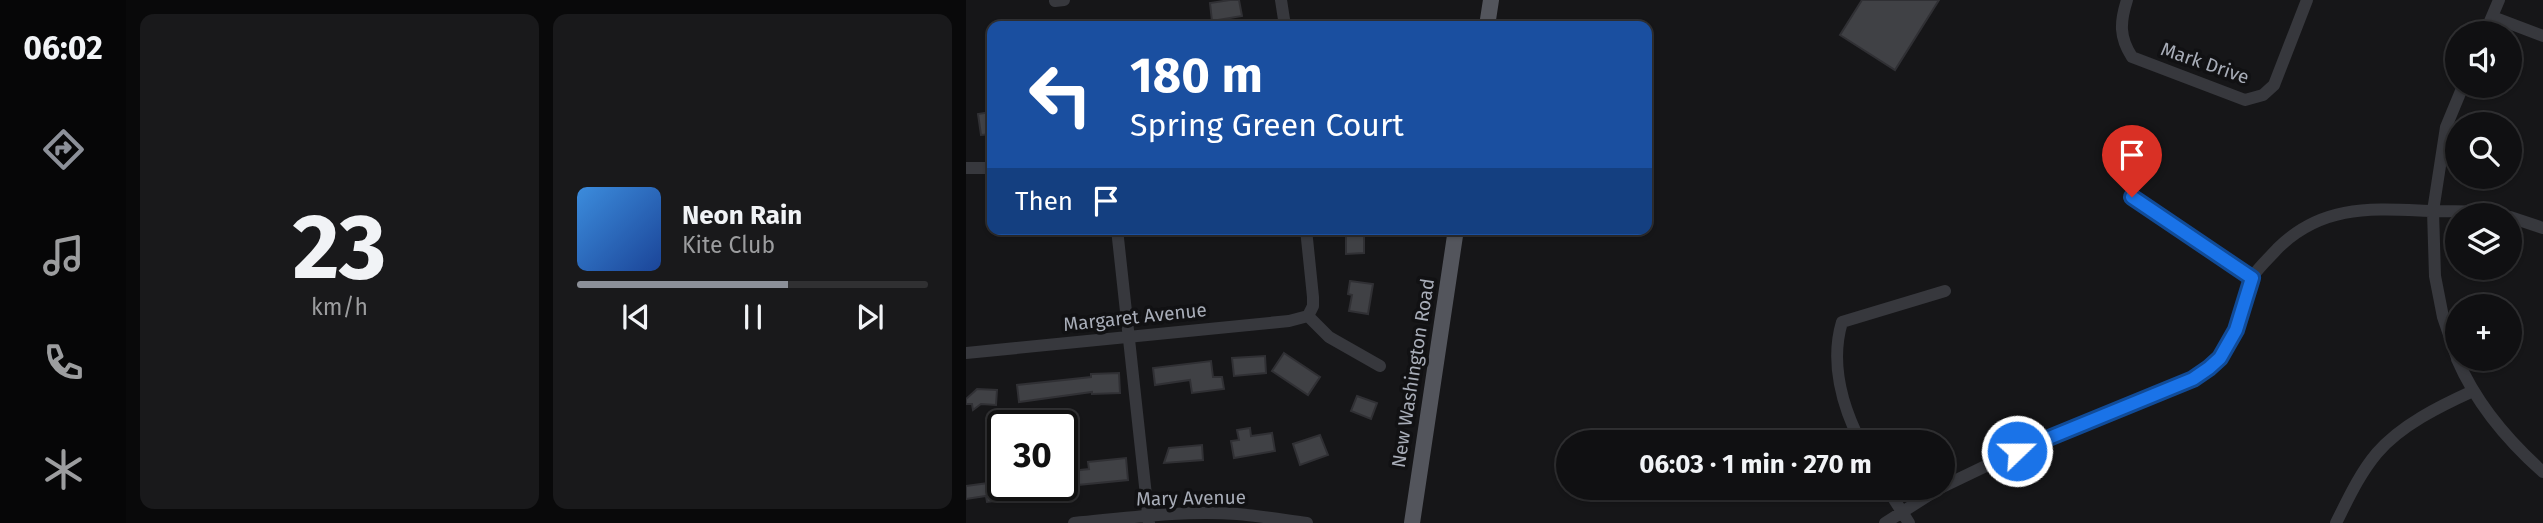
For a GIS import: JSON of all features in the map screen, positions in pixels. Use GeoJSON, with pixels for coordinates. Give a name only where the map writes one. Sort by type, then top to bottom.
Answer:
{"type":"FeatureCollection","features":[{"type":"Feature","properties":{"kind":"main road"},"geometry":{"type":"LineString","coordinates":[[1488,21],[1491,0]]}},
{"type":"Feature","properties":{"kind":"main road","name":"New Washington Road"},"geometry":{"type":"LineString","coordinates":[[1412,523],[1455,235]]}},
{"type":"Feature","properties":{"kind":"street"},"geometry":{"type":"LineString","coordinates":[[1055,1],[1063,0]]}},
{"type":"Feature","properties":{"kind":"street"},"geometry":{"type":"LineString","coordinates":[[1281,0],[1284,21]]}},
{"type":"Feature","properties":{"kind":"street","name":"Mark Drive"},"geometry":{"type":"LineString","coordinates":[[2127,0],[2120,30],[2122,40],[2132,57],[2245,100],[2263,95],[2274,85],[2307,0]]}},
{"type":"Feature","properties":{"kind":"street"},"geometry":{"type":"LineString","coordinates":[[2491,21],[2499,0]]}},
{"type":"Feature","properties":{"kind":"street"},"geometry":{"type":"LineString","coordinates":[[2493,17],[2543,36]]}},
{"type":"Feature","properties":{"kind":"street"},"geometry":{"type":"LineString","coordinates":[[2445,323],[2435,276],[2433,211],[2446,127],[2458,98]]}},
{"type":"Feature","properties":{"kind":"street"},"geometry":{"type":"LineString","coordinates":[[966,168],[987,168]]}},
{"type":"Feature","properties":{"kind":"street"},"geometry":{"type":"LineString","coordinates":[[2132,197],[2252,278]]}},
{"type":"Feature","properties":{"kind":"street"},"geometry":{"type":"LineString","coordinates":[[1955,481],[2017,451],[2193,379],[2209,368],[2220,358],[2236,330],[2252,278],[2295,233],[2312,223],[2340,212],[2367,209],[2445,211]]}},
{"type":"Feature","properties":{"kind":"street"},"geometry":{"type":"LineString","coordinates":[[2522,221],[2543,228]]}},
{"type":"Feature","properties":{"kind":"street"},"geometry":{"type":"LineString","coordinates":[[1119,235],[1148,519]]}},
{"type":"Feature","properties":{"kind":"street"},"geometry":{"type":"LineString","coordinates":[[1307,235],[1313,297],[1313,306],[1308,316],[1329,337],[1380,366]]}},
{"type":"Feature","properties":{"kind":"street"},"geometry":{"type":"LineString","coordinates":[[1855,430],[1839,380],[1837,338],[1842,322],[1945,290]]}},
{"type":"Feature","properties":{"kind":"street","name":"Margaret Avenue"},"geometry":{"type":"LineString","coordinates":[[966,353],[1289,321],[1308,316]]}},
{"type":"Feature","properties":{"kind":"street"},"geometry":{"type":"LineString","coordinates":[[2463,371],[2473,391],[2509,439],[2543,472]]}},
{"type":"Feature","properties":{"kind":"street"},"geometry":{"type":"LineString","coordinates":[[2336,523],[2360,477],[2378,452],[2417,421],[2446,403],[2473,391]]}},
{"type":"Feature","properties":{"kind":"street"},"geometry":{"type":"LineString","coordinates":[[1894,500],[1909,523]]}},
{"type":"Feature","properties":{"kind":"street"},"geometry":{"type":"LineString","coordinates":[[1885,523],[1920,500]]}},
{"type":"Feature","properties":{"kind":"street","name":"Mary Avenue"},"geometry":{"type":"LineString","coordinates":[[1074,523],[1236,514],[1307,523]]}},
{"type":"Feature","properties":{"kind":"building"},"geometry":{"type":"Polygon","coordinates":[[[1239,0],[1242,16],[1212,21],[1210,3],[1239,0]]]}},
{"type":"Feature","properties":{"kind":"building"},"geometry":{"type":"Polygon","coordinates":[[[1862,0],[1939,0],[1895,70],[1840,35],[1862,0]]]}},
{"type":"Feature","properties":{"kind":"building"},"geometry":{"type":"Polygon","coordinates":[[[987,113],[987,134],[981,135],[978,114],[987,113]]]}},
{"type":"Feature","properties":{"kind":"building"},"geometry":{"type":"Polygon","coordinates":[[[1346,235],[1364,235],[1364,253],[1346,254],[1346,235]]]}},
{"type":"Feature","properties":{"kind":"building"},"geometry":{"type":"Polygon","coordinates":[[[1350,281],[1373,284],[1368,314],[1349,311],[1352,295],[1348,294],[1350,281]]]}},
{"type":"Feature","properties":{"kind":"building"},"geometry":{"type":"Polygon","coordinates":[[[1284,353],[1320,377],[1308,395],[1272,371],[1284,353]]]}},
{"type":"Feature","properties":{"kind":"building"},"geometry":{"type":"Polygon","coordinates":[[[1265,356],[1266,373],[1234,376],[1232,358],[1265,356]]]}},
{"type":"Feature","properties":{"kind":"building"},"geometry":{"type":"Polygon","coordinates":[[[1211,361],[1213,377],[1222,377],[1224,389],[1192,393],[1190,380],[1155,385],[1153,368],[1211,361]]]}},
{"type":"Feature","properties":{"kind":"building"},"geometry":{"type":"Polygon","coordinates":[[[1119,373],[1120,393],[1092,392],[1019,402],[1017,385],[1091,377],[1091,374],[1119,373]]]}},
{"type":"Feature","properties":{"kind":"building"},"geometry":{"type":"Polygon","coordinates":[[[977,389],[997,390],[996,405],[981,404],[973,410],[972,404],[966,404],[966,399],[977,389]]]}},
{"type":"Feature","properties":{"kind":"building"},"geometry":{"type":"Polygon","coordinates":[[[1357,396],[1377,403],[1371,419],[1351,411],[1357,396]]]}},
{"type":"Feature","properties":{"kind":"building"},"geometry":{"type":"Polygon","coordinates":[[[1250,428],[1251,436],[1272,433],[1275,451],[1234,458],[1231,441],[1239,440],[1237,430],[1250,428]]]}},
{"type":"Feature","properties":{"kind":"building"},"geometry":{"type":"Polygon","coordinates":[[[1320,435],[1328,455],[1300,465],[1293,444],[1320,435]]]}},
{"type":"Feature","properties":{"kind":"building"},"geometry":{"type":"Polygon","coordinates":[[[1202,445],[1203,460],[1164,463],[1169,448],[1202,445]]]}},
{"type":"Feature","properties":{"kind":"building"},"geometry":{"type":"Polygon","coordinates":[[[1126,458],[1128,480],[1078,485],[1078,470],[1089,469],[1088,462],[1126,458]]]}},
{"type":"Feature","properties":{"kind":"building"},"geometry":{"type":"Polygon","coordinates":[[[987,483],[987,501],[995,501],[987,502],[986,496],[966,499],[966,486],[987,483]]]}},
{"type":"Feature","properties":{"kind":"route"},"geometry":{"type":"LineString","coordinates":[[2017,451],[2193,379],[2220,358],[2236,330],[2252,278],[2132,197]]}}]}
